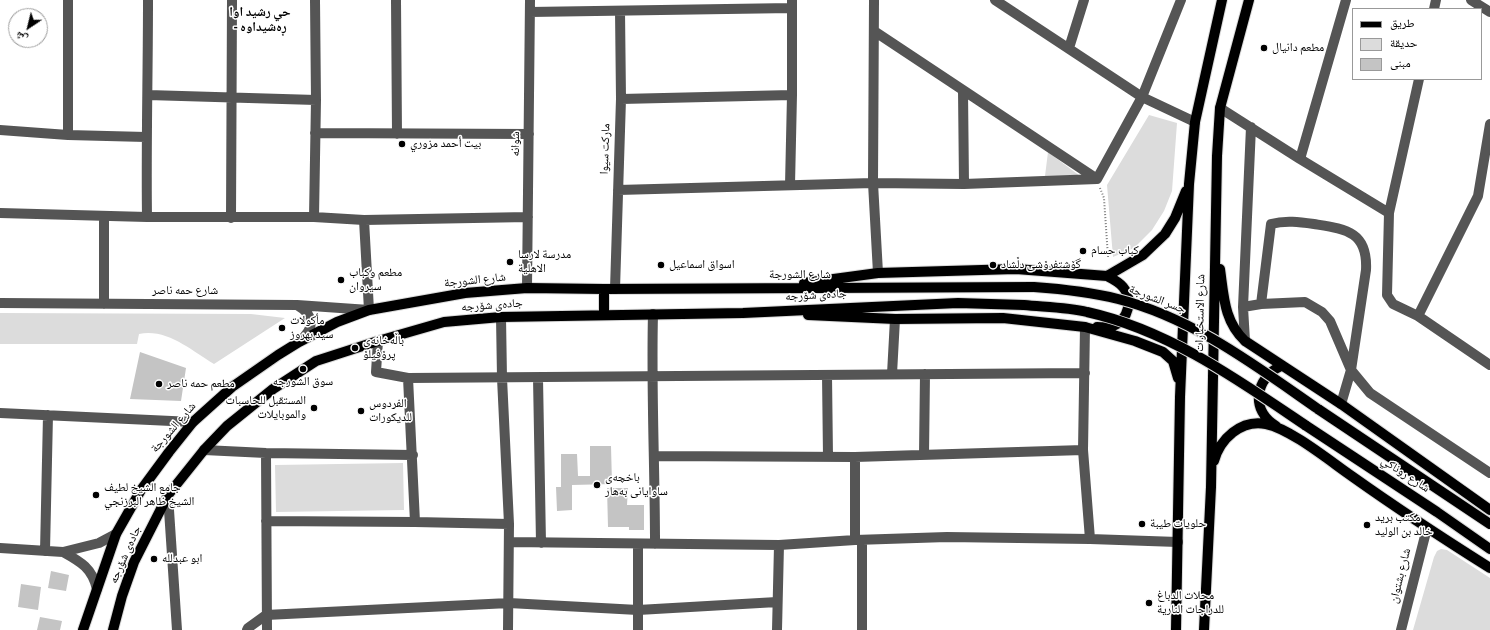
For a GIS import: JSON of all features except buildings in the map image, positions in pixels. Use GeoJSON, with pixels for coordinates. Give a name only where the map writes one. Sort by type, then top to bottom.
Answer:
{"type":"FeatureCollection","features":[{"type":"Feature","properties":{"kind":"main road","name":"شارع الاستخبارات"},"geometry":{"type":"LineString","coordinates":[[1176,630],[1180,397],[1189,184],[1195,122],[1222,0]]}},
{"type":"Feature","properties":{"kind":"main road","name":"شارع الاستخبارات"},"geometry":{"type":"LineString","coordinates":[[1204,630],[1211,487],[1217,156],[1220,108],[1250,0]]}},
{"type":"Feature","properties":{"kind":"main road"},"geometry":{"type":"LineString","coordinates":[[1107,276],[1144,255],[1165,234],[1175,218],[1189,184]]}},
{"type":"Feature","properties":{"kind":"main road"},"geometry":{"type":"LineString","coordinates":[[1216,241],[1226,308],[1235,331],[1245,341],[1340,404],[1490,510]]}},
{"type":"Feature","properties":{"kind":"main road"},"geometry":{"type":"LineString","coordinates":[[756,288],[878,274],[1016,269],[1107,276],[1120,283],[1124,287],[1128,298],[1128,310],[1122,320],[1112,326],[1085,328]]}},
{"type":"Feature","properties":{"kind":"main road","name":"شارع الشورجة"},"geometry":{"type":"LineString","coordinates":[[83,630],[116,534],[141,490],[168,452],[193,422],[232,387],[278,355],[337,322],[369,310],[465,293],[527,288],[1034,287]]}},
{"type":"Feature","properties":{"kind":"main road","name":"جسر الشورجة"},"geometry":{"type":"LineString","coordinates":[[1034,287],[1081,291],[1117,299],[1155,311],[1174,319],[1229,348],[1318,409]]}},
{"type":"Feature","properties":{"kind":"main road"},"geometry":{"type":"LineString","coordinates":[[604,289],[604,315]]}},
{"type":"Feature","properties":{"kind":"main road","name":"جادەی شۆرجە"},"geometry":{"type":"LineString","coordinates":[[113,630],[122,596],[134,562],[168,495],[204,450],[227,426],[273,389],[316,361],[444,322],[501,317],[743,313],[958,303],[1024,305],[1086,312],[1120,321],[1160,336],[1196,355],[1239,381],[1305,425]]}},
{"type":"Feature","properties":{"kind":"main road"},"geometry":{"type":"LineString","coordinates":[[743,313],[895,319],[1003,318],[1085,328],[1135,341],[1169,356],[1173,361],[1177,372],[1180,397]]}},
{"type":"Feature","properties":{"kind":"main road"},"geometry":{"type":"LineString","coordinates":[[1281,366],[1275,368],[1265,377],[1259,395],[1259,402],[1268,419],[1427,528],[1490,568]]}},
{"type":"Feature","properties":{"kind":"main road","name":"شارع روناكي"},"geometry":{"type":"LineString","coordinates":[[1318,409],[1490,524]]}},
{"type":"Feature","properties":{"kind":"main road"},"geometry":{"type":"LineString","coordinates":[[1211,487],[1212,470],[1216,454],[1229,436],[1236,430],[1246,425],[1264,423],[1278,427]]}},
{"type":"Feature","properties":{"kind":"main road","name":"شارع روناكي"},"geometry":{"type":"LineString","coordinates":[[1305,425],[1437,512],[1490,549]]}},
{"type":"Feature","properties":{"kind":"street"},"geometry":{"type":"LineString","coordinates":[[68,0],[68,135]]}},
{"type":"Feature","properties":{"kind":"street"},"geometry":{"type":"LineString","coordinates":[[147,217],[146,137],[148,95],[148,0]]}},
{"type":"Feature","properties":{"kind":"street"},"geometry":{"type":"LineString","coordinates":[[231,218],[230,98],[232,0]]}},
{"type":"Feature","properties":{"kind":"street"},"geometry":{"type":"LineString","coordinates":[[314,217],[316,100],[315,0]]}},
{"type":"Feature","properties":{"kind":"street"},"geometry":{"type":"LineString","coordinates":[[396,0],[397,134]]}},
{"type":"Feature","properties":{"kind":"street","name":"شوانە"},"geometry":{"type":"LineString","coordinates":[[527,288],[530,0]]}},
{"type":"Feature","properties":{"kind":"street"},"geometry":{"type":"LineString","coordinates":[[874,0],[873,183],[878,274]]}},
{"type":"Feature","properties":{"kind":"street"},"geometry":{"type":"LineString","coordinates":[[996,0],[1142,97],[1195,122]]}},
{"type":"Feature","properties":{"kind":"street"},"geometry":{"type":"LineString","coordinates":[[1068,48],[1084,0]]}},
{"type":"Feature","properties":{"kind":"street"},"geometry":{"type":"LineString","coordinates":[[1098,183],[1142,97],[1181,0]]}},
{"type":"Feature","properties":{"kind":"street"},"geometry":{"type":"LineString","coordinates":[[1300,159],[1346,0]]}},
{"type":"Feature","properties":{"kind":"street"},"geometry":{"type":"LineString","coordinates":[[1471,0],[1490,12]]}},
{"type":"Feature","properties":{"kind":"street"},"geometry":{"type":"LineString","coordinates":[[530,12],[620,11],[792,4],[790,185]]}},
{"type":"Feature","properties":{"kind":"street","name":"مارکت سیوا"},"geometry":{"type":"LineString","coordinates":[[616,289],[621,99],[620,11]]}},
{"type":"Feature","properties":{"kind":"street"},"geometry":{"type":"LineString","coordinates":[[874,31],[1098,183]]}},
{"type":"Feature","properties":{"kind":"street"},"geometry":{"type":"LineString","coordinates":[[1419,80],[1389,213],[1389,299],[1394,304],[1418,316],[1490,364]]}},
{"type":"Feature","properties":{"kind":"street"},"geometry":{"type":"LineString","coordinates":[[963,91],[964,184]]}},
{"type":"Feature","properties":{"kind":"street"},"geometry":{"type":"LineString","coordinates":[[148,95],[316,100]]}},
{"type":"Feature","properties":{"kind":"street"},"geometry":{"type":"LineString","coordinates":[[621,99],[792,95]]}},
{"type":"Feature","properties":{"kind":"street"},"geometry":{"type":"LineString","coordinates":[[1220,108],[1389,213]]}},
{"type":"Feature","properties":{"kind":"street"},"geometry":{"type":"LineString","coordinates":[[1418,316],[1478,196],[1490,124]]}},
{"type":"Feature","properties":{"kind":"street"},"geometry":{"type":"LineString","coordinates":[[1245,341],[1243,307],[1252,127]]}},
{"type":"Feature","properties":{"kind":"street"},"geometry":{"type":"LineString","coordinates":[[0,130],[68,135],[146,137]]}},
{"type":"Feature","properties":{"kind":"street"},"geometry":{"type":"LineString","coordinates":[[315,133],[528,134]]}},
{"type":"Feature","properties":{"kind":"street"},"geometry":{"type":"LineString","coordinates":[[618,190],[873,183],[1098,183]]}},
{"type":"Feature","properties":{"kind":"street"},"geometry":{"type":"LineString","coordinates":[[0,213],[147,217],[314,217],[364,220],[528,217]]}},
{"type":"Feature","properties":{"kind":"street"},"geometry":{"type":"LineString","coordinates":[[104,216],[104,304]]}},
{"type":"Feature","properties":{"kind":"street"},"geometry":{"type":"LineString","coordinates":[[364,220],[369,310]]}},
{"type":"Feature","properties":{"kind":"street"},"geometry":{"type":"LineString","coordinates":[[1261,304],[1271,224],[1286,221],[1311,224],[1346,230],[1354,235],[1367,257],[1366,270],[1351,370],[1340,404]]}},
{"type":"Feature","properties":{"kind":"street"},"geometry":{"type":"LineString","coordinates":[[1243,307],[1261,304],[1305,302],[1322,312],[1330,321],[1351,370],[1370,393],[1490,473]]}},
{"type":"Feature","properties":{"kind":"street","name":"شارع حمه ناصر"},"geometry":{"type":"LineString","coordinates":[[0,303],[297,305],[369,310]]}},
{"type":"Feature","properties":{"kind":"street"},"geometry":{"type":"LineString","coordinates":[[297,305],[308,314],[311,322],[308,333],[299,342]]}},
{"type":"Feature","properties":{"kind":"street"},"geometry":{"type":"LineString","coordinates":[[653,314],[652,377],[655,456],[655,544]]}},
{"type":"Feature","properties":{"kind":"street"},"geometry":{"type":"LineString","coordinates":[[501,317],[502,378],[509,524],[508,630]]}},
{"type":"Feature","properties":{"kind":"street"},"geometry":{"type":"LineString","coordinates":[[892,374],[895,319]]}},
{"type":"Feature","properties":{"kind":"street"},"geometry":{"type":"LineString","coordinates":[[1085,328],[1083,450],[1090,539]]}},
{"type":"Feature","properties":{"kind":"street"},"geometry":{"type":"LineString","coordinates":[[378,341],[376,372],[408,378],[1085,373]]}},
{"type":"Feature","properties":{"kind":"street"},"geometry":{"type":"LineString","coordinates":[[924,455],[925,374]]}},
{"type":"Feature","properties":{"kind":"street"},"geometry":{"type":"LineString","coordinates":[[827,375],[828,457]]}},
{"type":"Feature","properties":{"kind":"street"},"geometry":{"type":"LineString","coordinates":[[408,378],[416,522]]}},
{"type":"Feature","properties":{"kind":"street"},"geometry":{"type":"LineString","coordinates":[[538,378],[541,543]]}},
{"type":"Feature","properties":{"kind":"street"},"geometry":{"type":"LineString","coordinates":[[0,413],[193,422]]}},
{"type":"Feature","properties":{"kind":"street"},"geometry":{"type":"LineString","coordinates":[[45,551],[48,415]]}},
{"type":"Feature","properties":{"kind":"street"},"geometry":{"type":"LineString","coordinates":[[204,450],[266,453],[413,455]]}},
{"type":"Feature","properties":{"kind":"street"},"geometry":{"type":"LineString","coordinates":[[655,456],[855,457],[1083,450]]}},
{"type":"Feature","properties":{"kind":"street"},"geometry":{"type":"LineString","coordinates":[[266,453],[266,630]]}},
{"type":"Feature","properties":{"kind":"street"},"geometry":{"type":"LineString","coordinates":[[855,457],[862,630]]}},
{"type":"Feature","properties":{"kind":"street"},"geometry":{"type":"LineString","coordinates":[[168,495],[177,630]]}},
{"type":"Feature","properties":{"kind":"street"},"geometry":{"type":"LineString","coordinates":[[266,521],[509,524]]}},
{"type":"Feature","properties":{"kind":"street","name":"شارع بشتوان"},"geometry":{"type":"LineString","coordinates":[[1401,630],[1427,528]]}},
{"type":"Feature","properties":{"kind":"street"},"geometry":{"type":"LineString","coordinates":[[0,548],[63,552],[82,549],[99,543],[116,534]]}},
{"type":"Feature","properties":{"kind":"street"},"geometry":{"type":"LineString","coordinates":[[509,542],[779,545],[858,540],[947,537],[1178,542]]}},
{"type":"Feature","properties":{"kind":"street"},"geometry":{"type":"LineString","coordinates":[[638,544],[638,630]]}},
{"type":"Feature","properties":{"kind":"street"},"geometry":{"type":"LineString","coordinates":[[777,630],[779,545]]}},
{"type":"Feature","properties":{"kind":"street"},"geometry":{"type":"LineString","coordinates":[[63,552],[78,560],[89,570],[94,578],[97,590]]}},
{"type":"Feature","properties":{"kind":"street"},"geometry":{"type":"LineString","coordinates":[[247,630],[266,615],[509,603],[638,610],[777,602]]}},
{"type":"Feature","properties":{"kind":"path"},"geometry":{"type":"LineString","coordinates":[[1098,183],[1104,198],[1108,257]]}},
{"type":"Feature","properties":{"kind":"green space"},"geometry":{"type":"Polygon","coordinates":[[[1149,115],[1177,123],[1172,191],[1164,211],[1152,230],[1134,248],[1113,257],[1107,185],[1149,115]]]}},
{"type":"Feature","properties":{"kind":"green space"},"geometry":{"type":"Polygon","coordinates":[[[1048,152],[1080,176],[1045,176],[1048,152]]]}},
{"type":"Feature","properties":{"kind":"green space"},"geometry":{"type":"Polygon","coordinates":[[[0,313],[251,314],[285,318],[214,364],[188,347],[169,337],[149,333],[139,334],[137,344],[0,344],[0,313]]]}},
{"type":"Feature","properties":{"kind":"green space"},"geometry":{"type":"Polygon","coordinates":[[[403,463],[404,510],[276,512],[275,465],[403,463]]]}},
{"type":"Feature","properties":{"kind":"green space"},"geometry":{"type":"Polygon","coordinates":[[[1441,549],[1447,550],[1490,578],[1490,630],[1413,630],[1434,557],[1437,551],[1441,549]]]}},
{"type":"Feature","properties":{"kind":"place","name":"مطعم دانيال"},"geometry":{"type":"Point","coordinates":[1264,48]}},
{"type":"Feature","properties":{"kind":"place","name":"بيت أحمد مزوري"},"geometry":{"type":"Point","coordinates":[402,144]}},
{"type":"Feature","properties":{"kind":"place","name":"كباب حسام"},"geometry":{"type":"Point","coordinates":[1083,251]}},
{"type":"Feature","properties":{"kind":"place","name":"مدرسة لارسا الاهلية"},"geometry":{"type":"Point","coordinates":[510,262]}},
{"type":"Feature","properties":{"kind":"place","name":"اسواق اسماعيل"},"geometry":{"type":"Point","coordinates":[661,265]}},
{"type":"Feature","properties":{"kind":"place","name":"گۆشتفرۆشی دڵشاد"},"geometry":{"type":"Point","coordinates":[993,265]}},
{"type":"Feature","properties":{"kind":"place","name":"مطعم وكباب سيروان"},"geometry":{"type":"Point","coordinates":[341,280]}},
{"type":"Feature","properties":{"kind":"place","name":"مأكولات سيد بهروز"},"geometry":{"type":"Point","coordinates":[282,328]}},
{"type":"Feature","properties":{"kind":"place","name":"باڵەخانەی پرۆفیلۆ"},"geometry":{"type":"Point","coordinates":[355,348]}},
{"type":"Feature","properties":{"kind":"place","name":"سوق الشورجه"},"geometry":{"type":"Point","coordinates":[303,369]}},
{"type":"Feature","properties":{"kind":"place","name":"مطعم حمه ناصر"},"geometry":{"type":"Point","coordinates":[159,384]}},
{"type":"Feature","properties":{"kind":"place","name":"المستقبل للحاسبات والموبايلات"},"geometry":{"type":"Point","coordinates":[314,408]}},
{"type":"Feature","properties":{"kind":"place","name":"الفردوس للديكورات"},"geometry":{"type":"Point","coordinates":[361,411]}},
{"type":"Feature","properties":{"kind":"place","name":"باخچەی ساوایانی بەهار"},"geometry":{"type":"Point","coordinates":[597,485]}},
{"type":"Feature","properties":{"kind":"place","name":"جامع الشيخ لطيف الشيخ ظاهر البرزنجي"},"geometry":{"type":"Point","coordinates":[96,495]}},
{"type":"Feature","properties":{"kind":"place","name":"حلويات طيبة"},"geometry":{"type":"Point","coordinates":[1142,524]}},
{"type":"Feature","properties":{"kind":"place","name":"مكتب بريد خالد بن الوليد"},"geometry":{"type":"Point","coordinates":[1367,525]}},
{"type":"Feature","properties":{"kind":"place","name":"ابو عبدلله"},"geometry":{"type":"Point","coordinates":[154,559]}},
{"type":"Feature","properties":{"kind":"place","name":"محلات الدباغ للدراجات النارية"},"geometry":{"type":"Point","coordinates":[1149,603]}},
{"type":"Feature","properties":{"kind":"district","name":"حي رشيد اوا - ڕەشیداوە"},"geometry":{"type":"Point","coordinates":[260,20]}}]}
